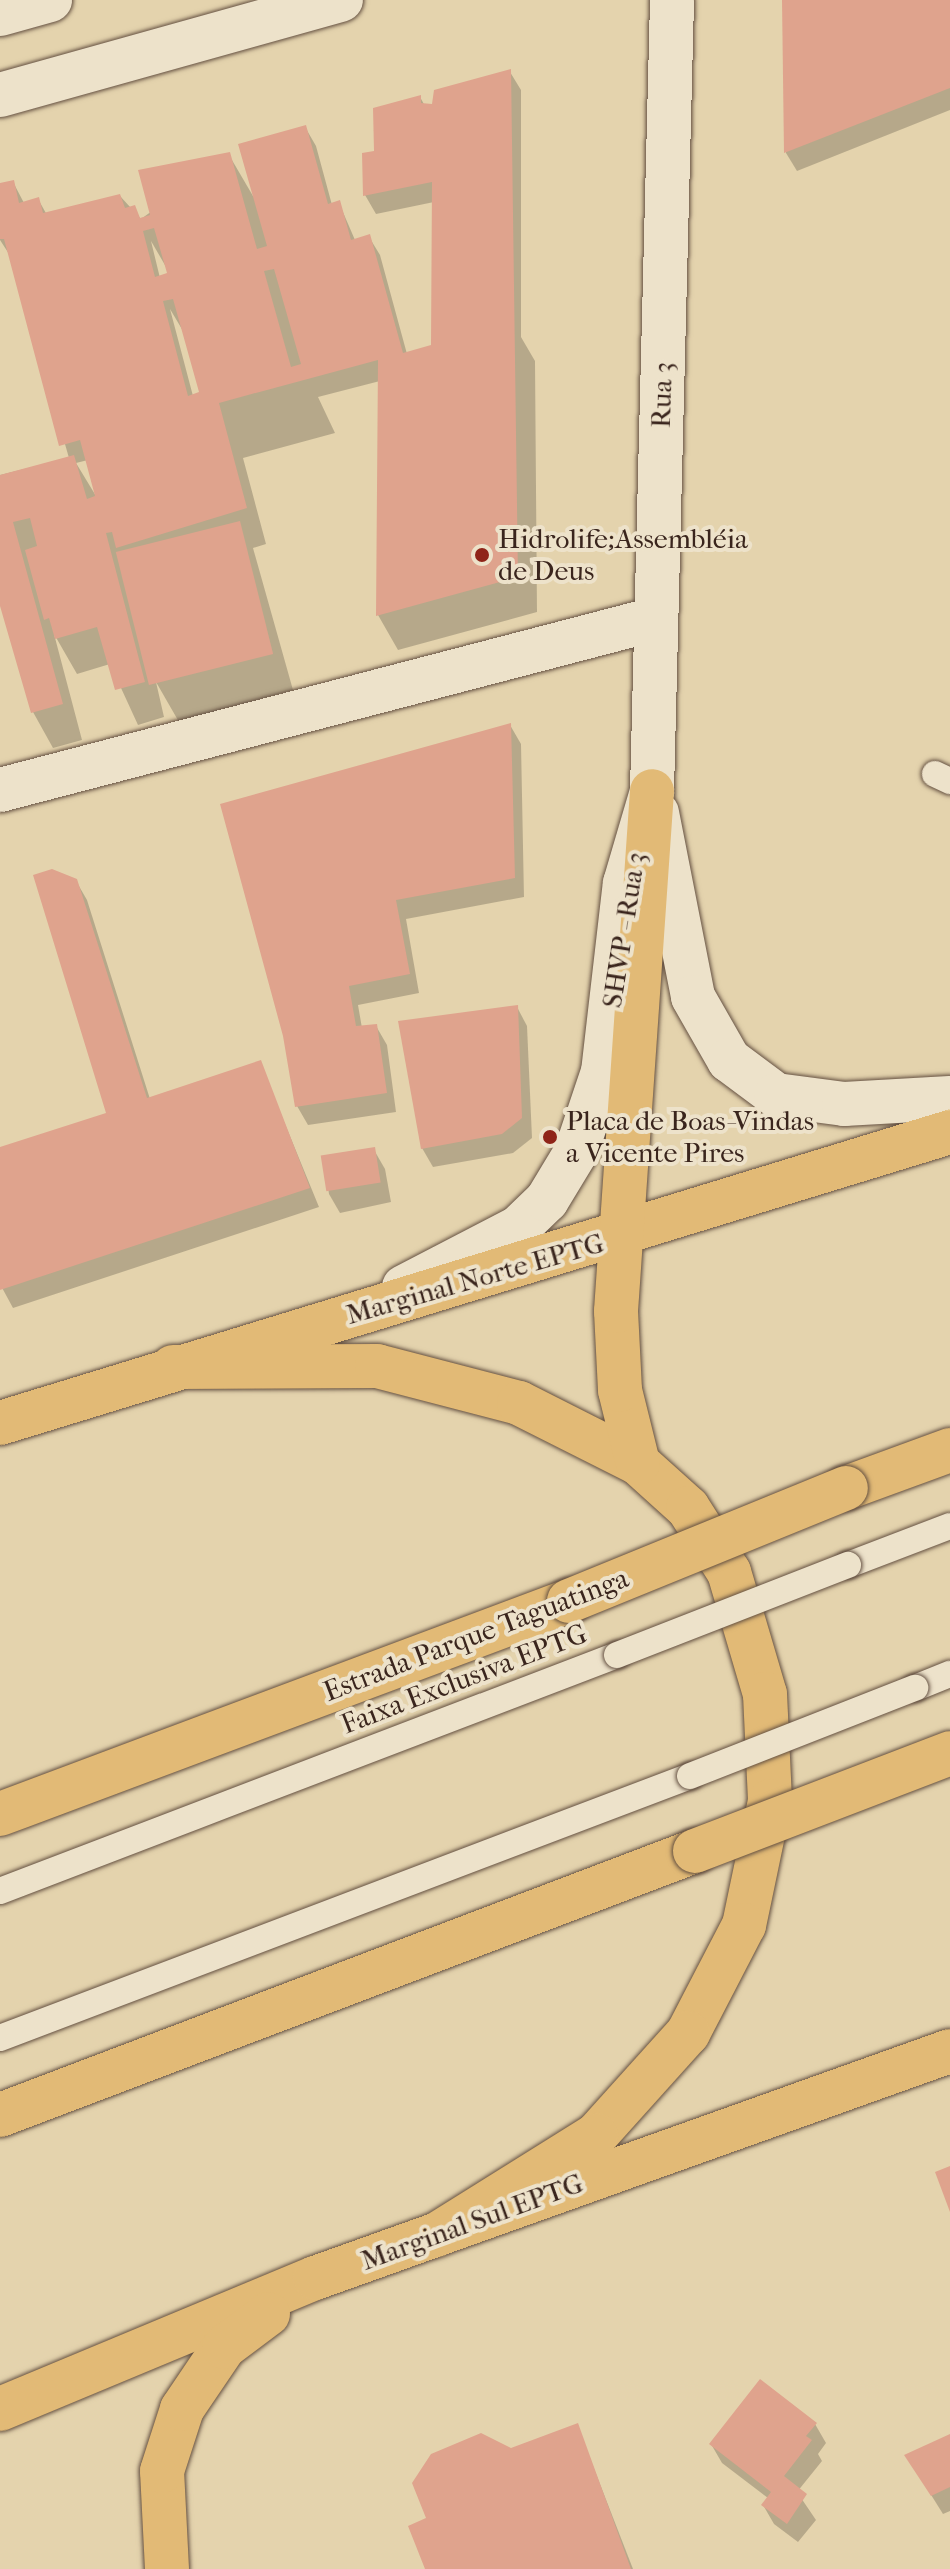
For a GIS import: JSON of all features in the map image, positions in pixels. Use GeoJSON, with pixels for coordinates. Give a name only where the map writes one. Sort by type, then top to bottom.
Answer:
{"type":"FeatureCollection","features":[{"type":"Feature","properties":{"kind":"main road"},"geometry":{"type":"LineString","coordinates":[[0,14],[50,0]]}},
{"type":"Feature","properties":{"kind":"main road"},"geometry":{"type":"LineString","coordinates":[[0,95],[341,0]]}},
{"type":"Feature","properties":{"kind":"main road","name":"Rua 3"},"geometry":{"type":"LineString","coordinates":[[652,791],[672,0]]}},
{"type":"Feature","properties":{"kind":"main road"},"geometry":{"type":"LineString","coordinates":[[0,790],[655,619]]}},
{"type":"Feature","properties":{"kind":"main road"},"geometry":{"type":"LineString","coordinates":[[638,1463],[620,1390],[616,1311],[652,791]]}},
{"type":"Feature","properties":{"kind":"main road","name":"SHVP - Rua 3"},"geometry":{"type":"LineString","coordinates":[[652,791],[693,997],[729,1060],[776,1095],[844,1104],[950,1098]]}},
{"type":"Feature","properties":{"kind":"main road","name":"SHVP - Rua 3"},"geometry":{"type":"LineString","coordinates":[[349,1316],[518,1228],[547,1200],[576,1152],[603,1072],[625,883],[652,791]]}},
{"type":"Feature","properties":{"kind":"main road","name":"Marginal Norte EPTG"},"geometry":{"type":"LineString","coordinates":[[0,1423],[173,1367],[622,1236],[950,1132]]}},
{"type":"Feature","properties":{"kind":"main road"},"geometry":{"type":"LineString","coordinates":[[173,1367],[377,1366],[519,1403],[638,1463],[688,1508],[729,1572],[765,1694],[770,1801],[744,1925],[688,2033],[596,2135],[436,2235]]}},
{"type":"Feature","properties":{"kind":"main road","name":"Estrada Parque Taguatinga"},"geometry":{"type":"LineString","coordinates":[[0,1814],[569,1601],[846,1488],[950,1450]]}},
{"type":"Feature","properties":{"kind":"main road"},"geometry":{"type":"LineString","coordinates":[[0,2115],[950,1753]]}},
{"type":"Feature","properties":{"kind":"main road","name":"Marginal Sul EPTG"},"geometry":{"type":"LineString","coordinates":[[0,2409],[315,2278],[950,2051]]}},
{"type":"Feature","properties":{"kind":"main road"},"geometry":{"type":"LineString","coordinates":[[167,2569],[162,2471],[182,2409],[224,2347],[315,2278]]}},
{"type":"Feature","properties":{"kind":"lane","name":"Faixa Exclusiva EPTG"},"geometry":{"type":"LineString","coordinates":[[0,1891],[950,1526]]}},
{"type":"Feature","properties":{"kind":"lane"},"geometry":{"type":"LineString","coordinates":[[0,2038],[950,1674]]}},
{"type":"Feature","properties":{"kind":"building"},"geometry":{"type":"Polygon","coordinates":[[[782,0],[950,0],[950,88],[784,153],[782,0]]]}},
{"type":"Feature","properties":{"kind":"building"},"geometry":{"type":"Polygon","coordinates":[[[511,69],[518,577],[376,616],[378,360],[219,403],[247,508],[116,548],[112,532],[106,533],[145,682],[115,690],[97,627],[55,639],[49,618],[44,620],[25,550],[37,546],[30,518],[13,522],[63,704],[31,713],[0,606],[0,475],[74,455],[87,499],[95,496],[80,440],[59,446],[4,239],[0,239],[0,183],[14,180],[19,203],[39,197],[43,213],[120,194],[125,208],[135,205],[140,218],[150,215],[138,170],[230,152],[257,249],[267,246],[238,144],[306,125],[328,204],[340,200],[351,240],[370,234],[403,353],[431,345],[432,182],[363,196],[362,153],[374,151],[373,108],[421,95],[421,103],[432,104],[434,90],[511,69]],[[154,228],[143,231],[155,277],[167,273],[154,228]],[[274,269],[264,271],[291,367],[301,364],[274,269]],[[173,299],[163,301],[188,396],[199,392],[173,299]]]}},
{"type":"Feature","properties":{"kind":"building"},"geometry":{"type":"Polygon","coordinates":[[[240,521],[273,654],[149,685],[116,552],[240,521]]]}},
{"type":"Feature","properties":{"kind":"building"},"geometry":{"type":"Polygon","coordinates":[[[511,723],[515,878],[396,900],[410,974],[349,986],[356,1026],[377,1024],[387,1093],[295,1107],[283,1036],[220,804],[511,723]]]}},
{"type":"Feature","properties":{"kind":"building"},"geometry":{"type":"Polygon","coordinates":[[[52,869],[77,879],[147,1098],[261,1060],[310,1188],[0,1290],[0,1147],[106,1113],[33,875],[52,869]]]}},
{"type":"Feature","properties":{"kind":"building"},"geometry":{"type":"Polygon","coordinates":[[[518,1005],[522,1118],[502,1134],[421,1149],[398,1021],[518,1005]]]}},
{"type":"Feature","properties":{"kind":"building"},"geometry":{"type":"Polygon","coordinates":[[[375,1147],[381,1183],[326,1191],[321,1156],[375,1147]]]}},
{"type":"Feature","properties":{"kind":"building"},"geometry":{"type":"Polygon","coordinates":[[[950,2166],[950,2212],[935,2172],[950,2166]]]}},
{"type":"Feature","properties":{"kind":"building"},"geometry":{"type":"Polygon","coordinates":[[[760,2379],[817,2423],[806,2436],[812,2440],[784,2476],[807,2494],[787,2524],[761,2505],[771,2492],[709,2444],[760,2379]]]}},
{"type":"Feature","properties":{"kind":"building"},"geometry":{"type":"Polygon","coordinates":[[[578,2423],[631,2569],[425,2569],[408,2526],[426,2518],[412,2483],[431,2454],[481,2433],[511,2448],[578,2423]]]}},
{"type":"Feature","properties":{"kind":"building"},"geometry":{"type":"Polygon","coordinates":[[[950,2434],[950,2487],[931,2496],[904,2455],[950,2434]]]}},
{"type":"Feature","properties":{"kind":"place","name":"Hidrolife;Assembléia de Deus"},"geometry":{"type":"Point","coordinates":[482,555]}},
{"type":"Feature","properties":{"kind":"place","name":"Placa de Boas-Vindas a Vicente Pires"},"geometry":{"type":"Point","coordinates":[550,1137]}}]}
